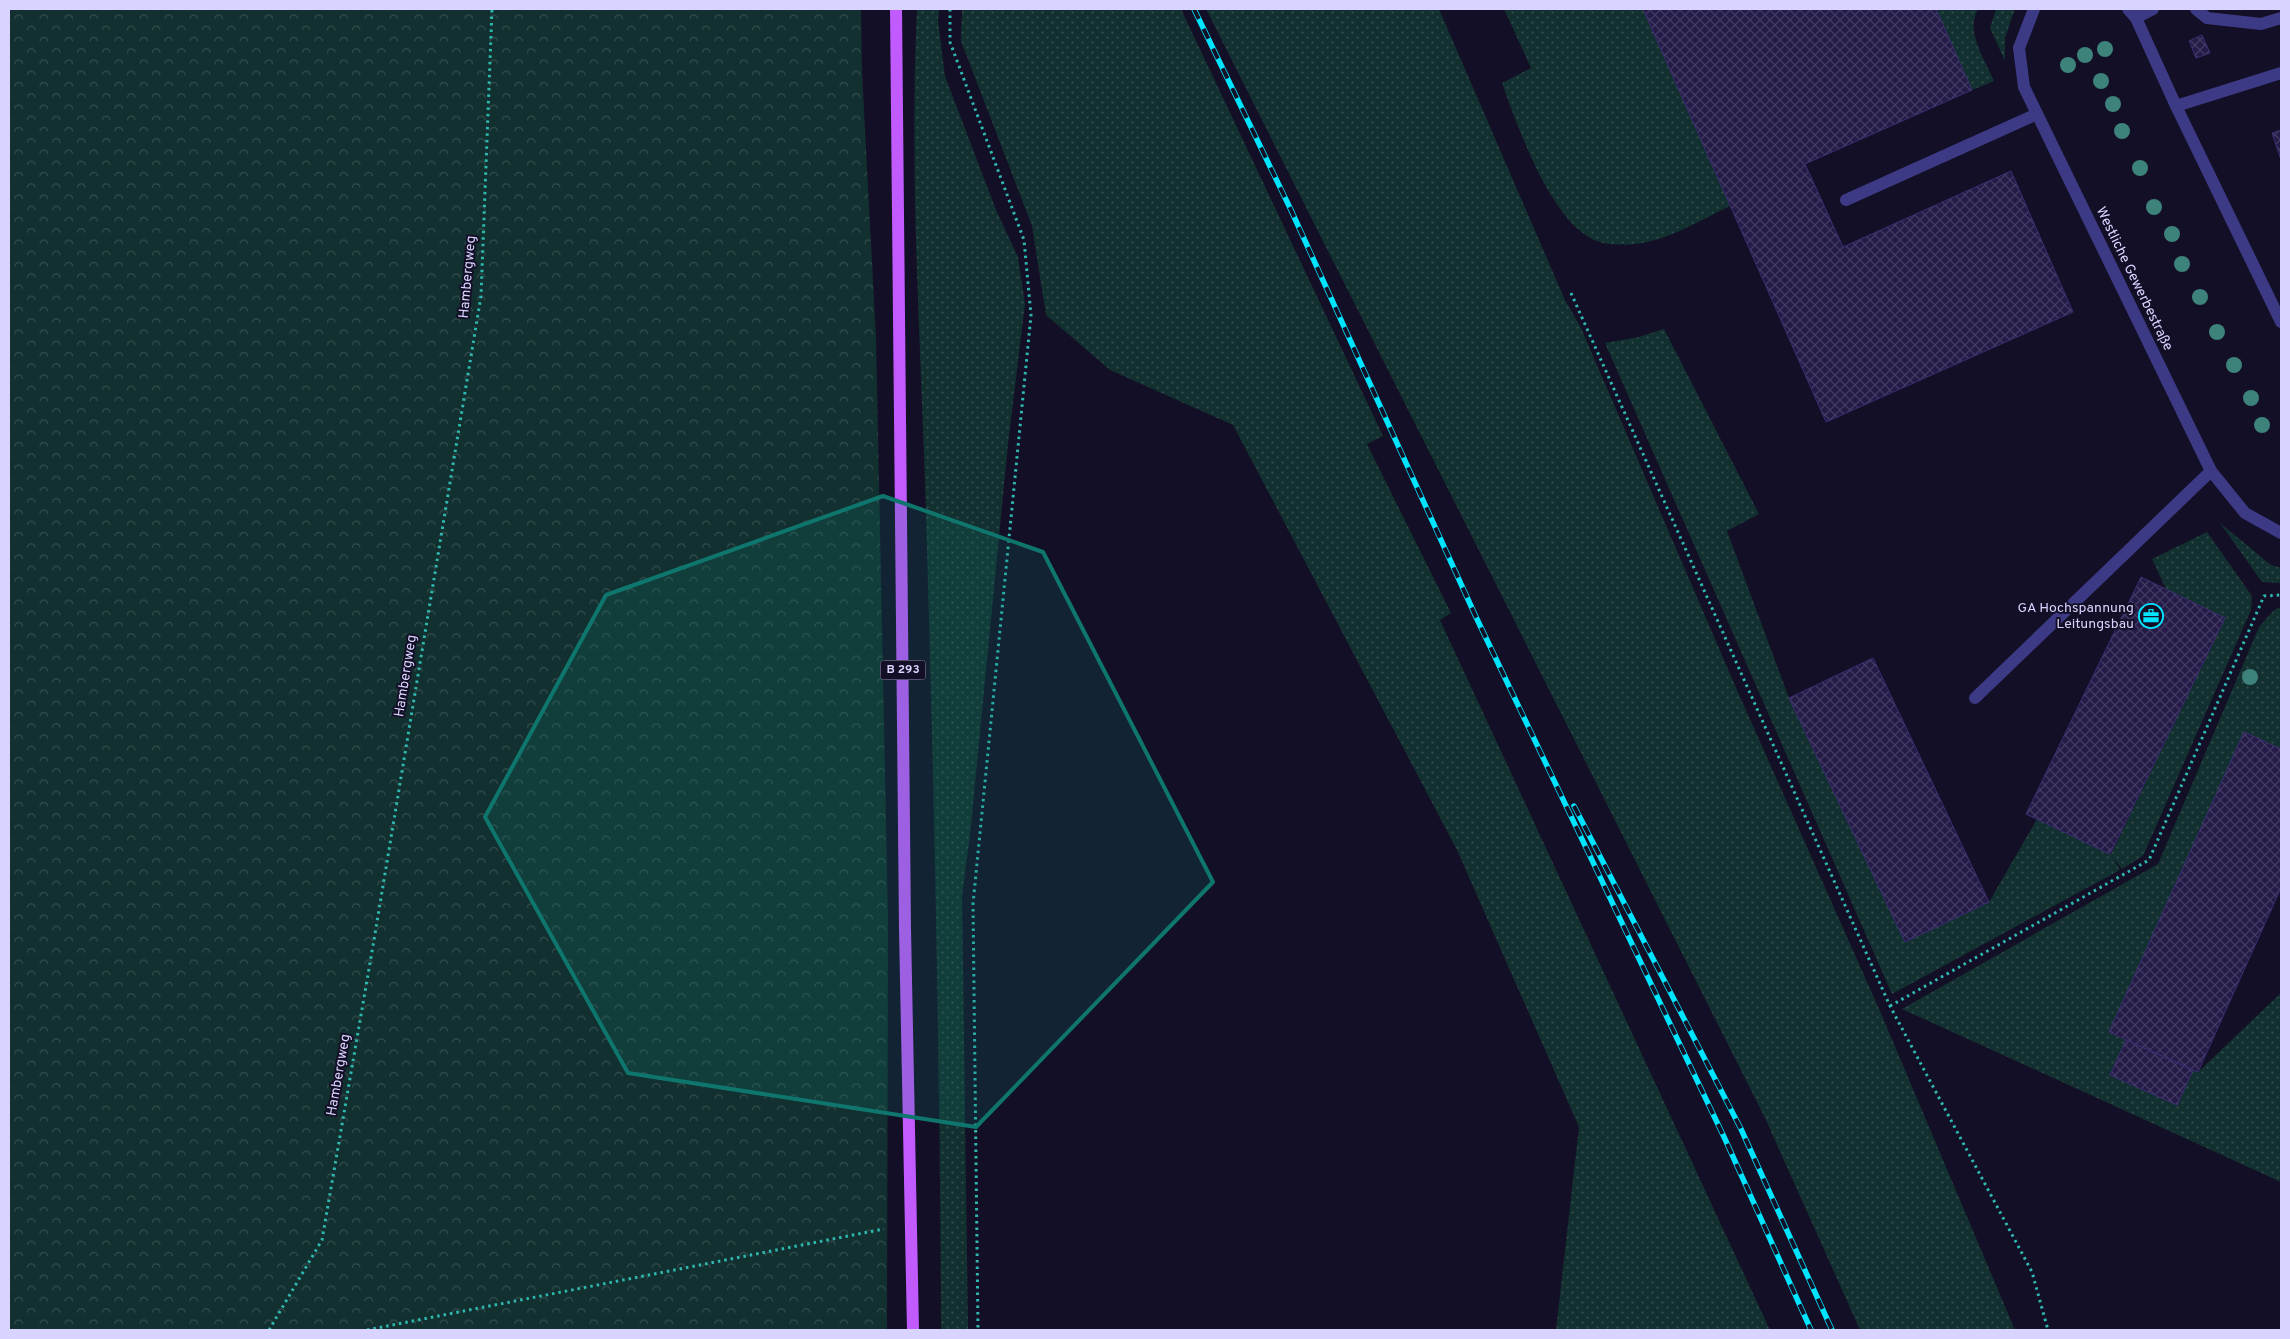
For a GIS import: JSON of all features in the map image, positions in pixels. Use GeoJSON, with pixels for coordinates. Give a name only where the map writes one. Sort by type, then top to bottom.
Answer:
{"type":"FeatureCollection","features":[{"type":"Feature","properties":{"kind":"main road","name":"B 293"},"geometry":{"type":"LineString","coordinates":[[896,9],[905,918],[913,1330]]}},
{"type":"Feature","properties":{"kind":"street","name":"Westliche Gewerbestraße"},"geometry":{"type":"LineString","coordinates":[[2034,9],[2019,48],[2024,87],[2211,471],[2245,513],[2281,533]]}},
{"type":"Feature","properties":{"kind":"street"},"geometry":{"type":"LineString","coordinates":[[2153,9],[2132,13],[2281,322]]}},
{"type":"Feature","properties":{"kind":"street"},"geometry":{"type":"LineString","coordinates":[[2196,9],[2207,18],[2261,24],[2281,18]]}},
{"type":"Feature","properties":{"kind":"street"},"geometry":{"type":"LineString","coordinates":[[2176,106],[2281,73]]}},
{"type":"Feature","properties":{"kind":"street"},"geometry":{"type":"LineString","coordinates":[[1846,200],[2038,114]]}},
{"type":"Feature","properties":{"kind":"street"},"geometry":{"type":"LineString","coordinates":[[1975,698],[2211,471]]}},
{"type":"Feature","properties":{"kind":"path","name":"Hambergweg"},"geometry":{"type":"LineString","coordinates":[[270,1330],[322,1240],[374,940],[481,296],[492,9]]}},
{"type":"Feature","properties":{"kind":"path"},"geometry":{"type":"LineString","coordinates":[[950,9],[950,42],[1024,240],[1031,315],[973,904],[978,1330]]}},
{"type":"Feature","properties":{"kind":"path"},"geometry":{"type":"LineString","coordinates":[[1571,293],[1890,1006],[2032,1272],[2048,1330]]}},
{"type":"Feature","properties":{"kind":"path"},"geometry":{"type":"LineString","coordinates":[[1890,1006],[2149,860],[2264,596],[2281,595]]}},
{"type":"Feature","properties":{"kind":"path"},"geometry":{"type":"LineString","coordinates":[[367,1330],[911,1224]]}},
{"type":"Feature","properties":{"kind":"highlighted area"},"geometry":{"type":"Polygon","coordinates":[[[883,496],[1043,552],[1213,882],[976,1127],[628,1073],[485,817],[606,595],[883,496]]]}},
{"type":"Feature","properties":{"kind":"green space"},"geometry":{"type":"Polygon","coordinates":[[[9,9],[861,9],[862,72],[876,338],[888,921],[887,1330],[9,1330],[9,9]]]}},
{"type":"Feature","properties":{"kind":"green space"},"geometry":{"type":"Polygon","coordinates":[[[917,9],[939,9],[938,21],[945,76],[996,210],[1018,257],[1025,304],[1008,444],[970,835],[962,896],[968,1330],[941,1330],[934,820],[915,198],[914,135],[917,9]]]}},
{"type":"Feature","properties":{"kind":"green space"},"geometry":{"type":"Polygon","coordinates":[[[962,9],[1181,9],[1383,436],[1367,444],[1451,613],[1440,620],[1770,1330],[1556,1330],[1579,1127],[1457,850],[1233,425],[1110,370],[1046,315],[1032,226],[961,41],[962,9]]]}},
{"type":"Feature","properties":{"kind":"green space"},"geometry":{"type":"Polygon","coordinates":[[[1206,9],[1439,9],[1565,300],[1581,328],[1737,690],[1880,1011],[2015,1330],[1860,1330],[1765,1118],[1206,9]]]}},
{"type":"Feature","properties":{"kind":"green space"},"geometry":{"type":"Polygon","coordinates":[[[1504,9],[1643,9],[1730,206],[1684,229],[1647,242],[1627,245],[1608,244],[1583,233],[1567,218],[1552,197],[1539,173],[1517,124],[1502,83],[1531,68],[1504,9]]]}},
{"type":"Feature","properties":{"kind":"green space"},"geometry":{"type":"Polygon","coordinates":[[[1936,9],[1978,9],[1974,27],[1975,36],[1994,81],[1972,90],[1936,9]]]}},
{"type":"Feature","properties":{"kind":"green space"},"geometry":{"type":"Polygon","coordinates":[[[1996,9],[2015,9],[2005,38],[2005,61],[1990,28],[1996,9]]]}},
{"type":"Feature","properties":{"kind":"green space"},"geometry":{"type":"Polygon","coordinates":[[[1664,329],[1759,514],[1727,531],[1789,698],[1905,942],[1989,902],[2037,819],[2111,854],[2225,618],[2166,589],[2152,559],[2207,532],[2252,596],[2251,610],[2143,856],[2122,869],[2113,858],[2120,870],[1892,994],[1605,343],[1639,337],[1664,329]]]}},
{"type":"Feature","properties":{"kind":"green space"},"geometry":{"type":"Polygon","coordinates":[[[2220,523],[2271,565],[2281,568],[2281,583],[2262,582],[2220,523]]]}},
{"type":"Feature","properties":{"kind":"green space"},"geometry":{"type":"Polygon","coordinates":[[[2281,607],[2281,749],[2244,733],[2109,1032],[2126,1040],[2110,1075],[2177,1105],[2193,1070],[2198,1072],[2281,993],[2281,1182],[1902,1009],[2158,864],[2259,627],[2274,610],[2281,607]]]}},
{"type":"Feature","properties":{"kind":"building"},"geometry":{"type":"Polygon","coordinates":[[[1643,9],[1936,9],[1972,90],[1805,164],[1843,247],[2011,171],[2073,312],[1826,422],[1643,9]]]}},
{"type":"Feature","properties":{"kind":"building"},"geometry":{"type":"Polygon","coordinates":[[[2202,35],[2210,53],[2196,58],[2189,41],[2202,35]]]}},
{"type":"Feature","properties":{"kind":"building"},"geometry":{"type":"Polygon","coordinates":[[[2281,130],[2281,160],[2272,133],[2281,130]]]}},
{"type":"Feature","properties":{"kind":"building"},"geometry":{"type":"Polygon","coordinates":[[[2141,577],[2225,618],[2110,854],[2026,814],[2141,577]]]}},
{"type":"Feature","properties":{"kind":"building"},"geometry":{"type":"Polygon","coordinates":[[[1873,658],[1989,902],[1905,942],[1789,698],[1873,658]]]}},
{"type":"Feature","properties":{"kind":"building"},"geometry":{"type":"Polygon","coordinates":[[[2244,732],[2281,749],[2281,888],[2198,1072],[2109,1032],[2244,732]]]}},
{"type":"Feature","properties":{"kind":"building"},"geometry":{"type":"Polygon","coordinates":[[[2126,1040],[2193,1070],[2177,1105],[2110,1075],[2126,1040]]]}},
{"type":"Feature","properties":{"kind":"railway"},"geometry":{"type":"LineString","coordinates":[[1194,9],[1291,210],[1476,617],[1725,1139],[1811,1330]]}},
{"type":"Feature","properties":{"kind":"railway"},"geometry":{"type":"LineString","coordinates":[[1574,806],[1741,1129],[1832,1330]]}},
{"type":"Feature","properties":{"kind":"place","name":"GA Hochspannung Leitungsbau"},"geometry":{"type":"Point","coordinates":[2151,616]}}]}
